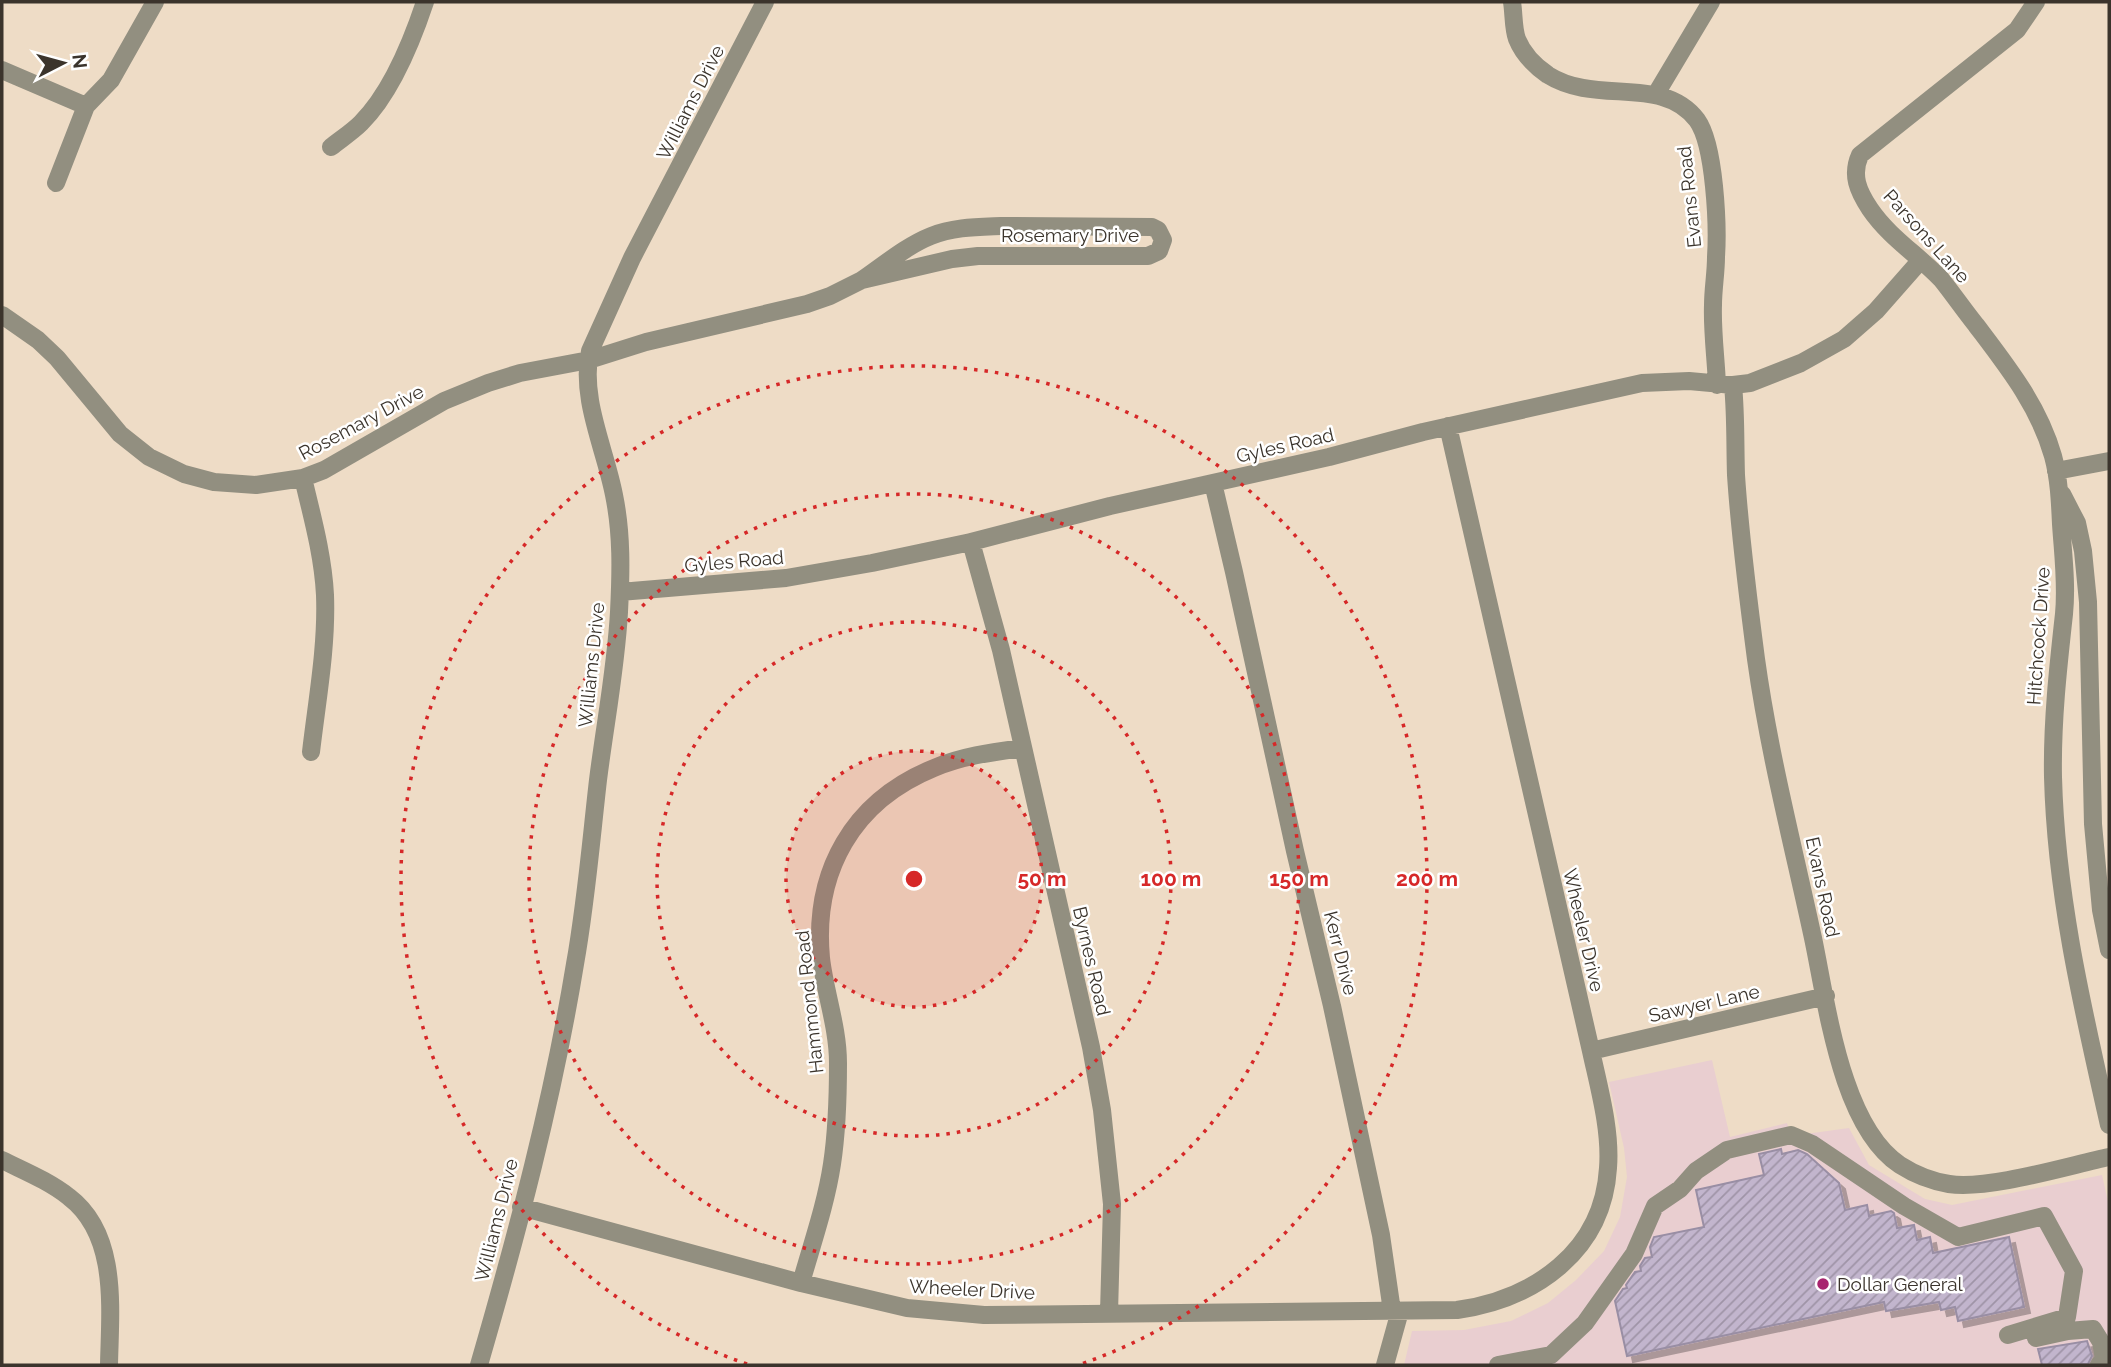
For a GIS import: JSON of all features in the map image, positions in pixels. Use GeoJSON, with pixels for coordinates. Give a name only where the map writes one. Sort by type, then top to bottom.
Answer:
{"type":"FeatureCollection","features":[{"type":"Feature","properties":{"kind":"street"},"geometry":{"type":"LineString","coordinates":[[56,183],[86,107],[111,80],[155,2]]}},
{"type":"Feature","properties":{"kind":"street"},"geometry":{"type":"LineString","coordinates":[[331,147],[362,123],[386,90],[404,55],[425,2]]}},
{"type":"Feature","properties":{"kind":"street","name":"Williams Drive"},"geometry":{"type":"LineString","coordinates":[[479,1365],[556,1065],[576,961],[613,675],[620,592],[619,523],[588,391],[589,360],[609,307],[632,258],[765,2]]}},
{"type":"Feature","properties":{"kind":"street"},"geometry":{"type":"LineString","coordinates":[[1512,2],[1516,36],[1521,48],[1539,68],[1560,82],[1576,88],[1603,92],[1656,94],[1711,2]]}},
{"type":"Feature","properties":{"kind":"street","name":"Parsons Lane"},"geometry":{"type":"LineString","coordinates":[[2036,2],[2017,30],[1860,155],[1855,171],[1857,186],[1870,209],[1893,237],[1940,279],[2018,380],[2043,429],[2057,480]]}},
{"type":"Feature","properties":{"kind":"street"},"geometry":{"type":"LineString","coordinates":[[2,70],[86,107]]}},
{"type":"Feature","properties":{"kind":"street","name":"Evans Road"},"geometry":{"type":"LineString","coordinates":[[1656,94],[1673,100],[1698,121],[1707,149],[1716,225],[1717,257],[1713,308],[1736,475],[1756,660],[1768,731],[1826,996],[1855,1108],[1863,1124],[1884,1152],[1913,1172],[1933,1180],[1966,1185],[2109,1157]]}},
{"type":"Feature","properties":{"kind":"street","name":"Rosemary Drive"},"geometry":{"type":"LineString","coordinates":[[2,315],[38,340],[57,358],[134,446],[166,466],[204,479],[235,485],[278,483],[324,470],[444,401],[477,387],[520,373],[589,360],[646,342],[807,304],[830,296],[932,236],[973,227],[1152,227],[1158,230],[1163,240],[1159,251],[1148,256],[978,256],[952,259],[862,279]]}},
{"type":"Feature","properties":{"kind":"street","name":"Gyles Road"},"geometry":{"type":"LineString","coordinates":[[620,592],[786,578],[872,563],[971,542],[1051,520],[1448,426],[1643,383],[1689,381],[1725,385],[1779,374],[1844,339],[1876,311],[1920,261]]}},
{"type":"Feature","properties":{"kind":"street","name":"Wheeler Drive"},"geometry":{"type":"LineString","coordinates":[[521,1206],[802,1283],[907,1308],[984,1315],[1457,1310],[1497,1301],[1534,1284],[1570,1258],[1597,1217],[1608,1168],[1608,1146],[1591,1051],[1448,426]]}},
{"type":"Feature","properties":{"kind":"street"},"geometry":{"type":"LineString","coordinates":[[2109,461],[2057,480],[2077,523],[2083,551],[2088,602],[2093,824],[2101,910],[2109,950]]}},
{"type":"Feature","properties":{"kind":"street"},"geometry":{"type":"LineString","coordinates":[[303,478],[318,537],[325,595],[324,636],[312,752]]}},
{"type":"Feature","properties":{"kind":"street","name":"Hitchcock Drive"},"geometry":{"type":"LineString","coordinates":[[2057,480],[2065,580],[2053,730],[2055,823],[2068,933],[2109,1125]]}},
{"type":"Feature","properties":{"kind":"street","name":"Kerr Drive"},"geometry":{"type":"LineString","coordinates":[[1213,483],[1332,1006],[1396,1311],[1385,1365]]}},
{"type":"Feature","properties":{"kind":"street","name":"Byrnes Road"},"geometry":{"type":"LineString","coordinates":[[971,542],[988,599],[1091,1047],[1102,1110],[1112,1204],[1109,1314]]}},
{"type":"Feature","properties":{"kind":"street","name":"Hammond Road"},"geometry":{"type":"LineString","coordinates":[[802,1283],[832,1167],[836,1131],[838,1058],[821,960],[820,937],[821,914],[829,874],[849,835],[862,817],[891,790],[924,772],[959,759],[1022,748]]}},
{"type":"Feature","properties":{"kind":"street","name":"Sawyer Lane"},"geometry":{"type":"LineString","coordinates":[[1591,1051],[1826,996]]}},
{"type":"Feature","properties":{"kind":"street"},"geometry":{"type":"LineString","coordinates":[[1498,1365],[1550,1354],[1585,1323],[1634,1254],[1655,1206],[1680,1189],[1696,1171],[1727,1150],[1791,1135],[1812,1144],[1904,1206],[1958,1237],[2044,1216],[2074,1271],[2067,1317],[2009,1339],[2093,1329],[2101,1342],[2104,1359],[2099,1365]]}},
{"type":"Feature","properties":{"kind":"street"},"geometry":{"type":"LineString","coordinates":[[2,1160],[67,1195],[94,1228],[106,1260],[110,1305],[109,1365]]}},
{"type":"Feature","properties":{"kind":"shaded area"},"geometry":{"type":"Polygon","coordinates":[[[1712,1060],[1730,1137],[1787,1123],[1791,1136],[1849,1128],[1869,1165],[1925,1199],[1952,1205],[2102,1175],[2109,1206],[2109,1365],[1404,1365],[1412,1331],[1464,1330],[1511,1321],[1548,1303],[1576,1280],[1604,1251],[1620,1217],[1627,1177],[1624,1148],[1609,1082],[1712,1060]]]}},
{"type":"Feature","properties":{"kind":"building"},"geometry":{"type":"Polygon","coordinates":[[[1781,1149],[1782,1154],[1798,1150],[1807,1154],[1839,1183],[1845,1210],[1867,1205],[1869,1216],[1891,1211],[1894,1213],[1897,1228],[1914,1225],[1917,1240],[1930,1237],[1933,1253],[2009,1237],[2024,1307],[1958,1321],[1955,1307],[1941,1310],[1939,1302],[1886,1311],[1884,1302],[1627,1356],[1615,1301],[1623,1289],[1627,1288],[1626,1285],[1635,1272],[1641,1271],[1640,1266],[1645,1258],[1652,1257],[1650,1247],[1654,1237],[1704,1227],[1696,1190],[1764,1175],[1759,1154],[1781,1149]]]}},
{"type":"Feature","properties":{"kind":"building"},"geometry":{"type":"Polygon","coordinates":[[[2087,1341],[2092,1356],[2088,1364],[2042,1365],[2038,1349],[2087,1341]]]}},
{"type":"Feature","properties":{"kind":"place","name":"Dollar General"},"geometry":{"type":"Point","coordinates":[1823,1284]}}]}
